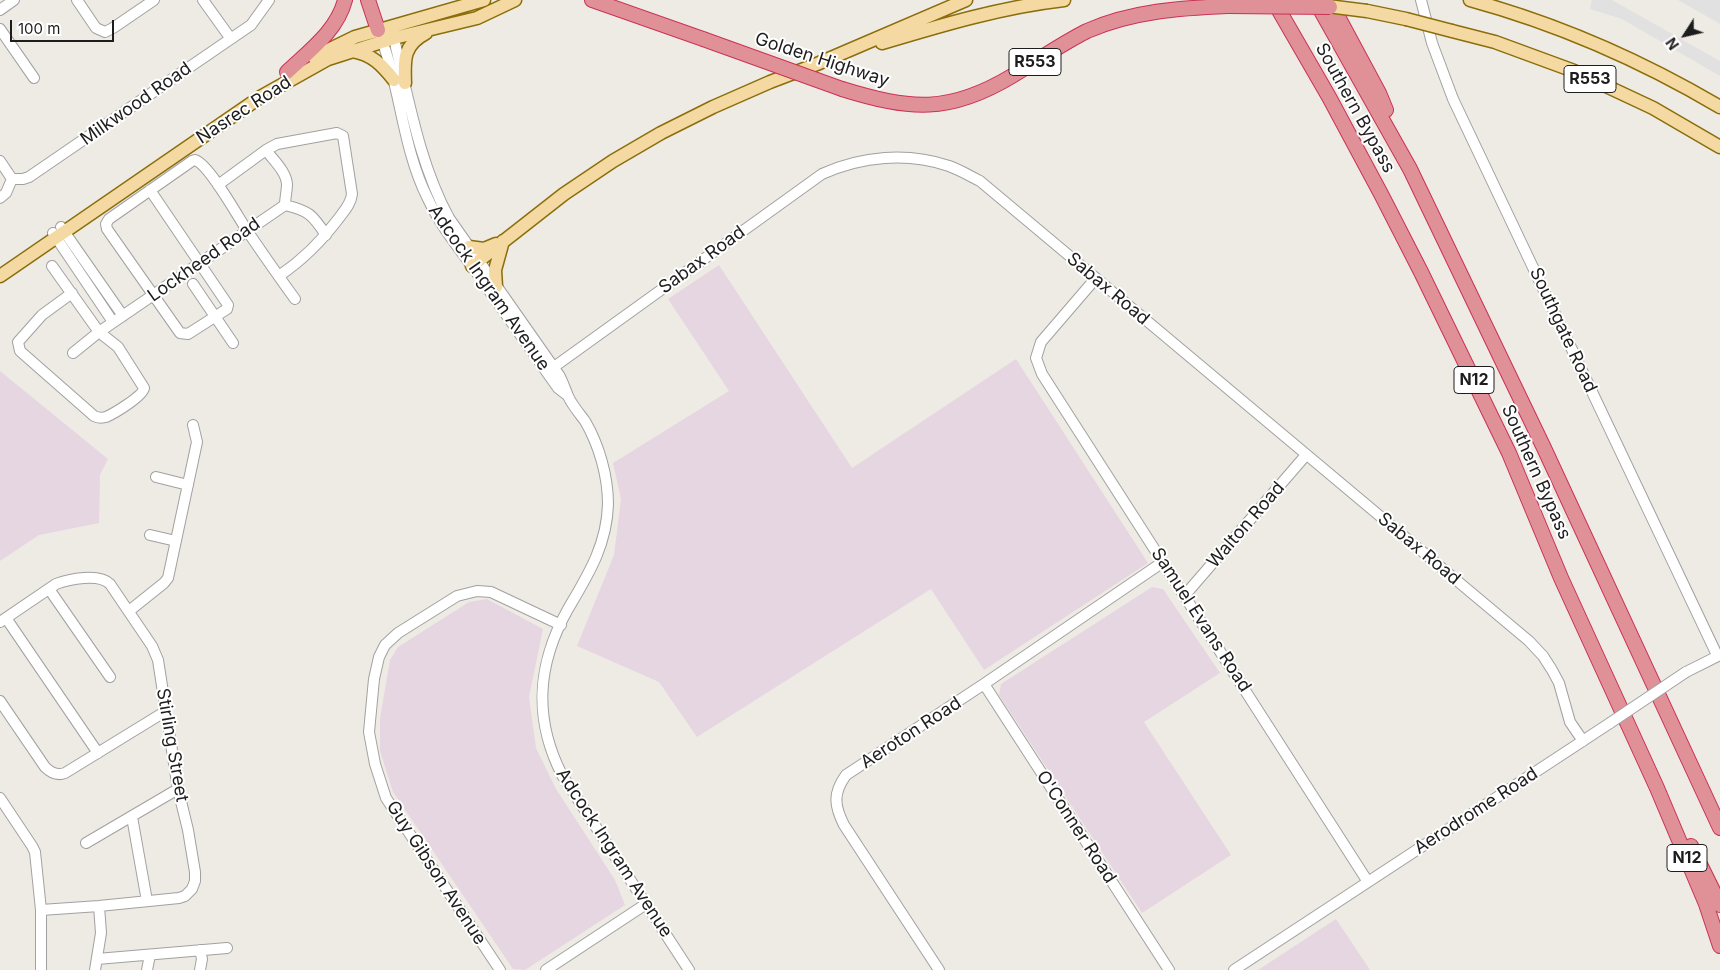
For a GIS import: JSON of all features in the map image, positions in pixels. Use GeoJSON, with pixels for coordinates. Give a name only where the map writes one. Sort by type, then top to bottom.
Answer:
{"type":"FeatureCollection","features":[{"type":"Feature","properties":{"kind":"highway"},"geometry":{"type":"LineString","coordinates":[[286,72],[334,25],[342,12],[345,0]]}},
{"type":"Feature","properties":{"kind":"highway"},"geometry":{"type":"LineString","coordinates":[[368,0],[386,34]]}},
{"type":"Feature","properties":{"kind":"highway","name":"Golden Highway"},"geometry":{"type":"LineString","coordinates":[[592,0],[842,90],[894,104],[918,106],[954,102],[996,85],[1089,31],[1136,15],[1165,10],[1228,6],[1330,3]]}},
{"type":"Feature","properties":{"kind":"highway","name":"Southern Bypass"},"geometry":{"type":"LineString","coordinates":[[1273,0],[1329,97],[1421,272],[1509,453],[1561,578],[1650,772],[1706,904],[1720,946]]}},
{"type":"Feature","properties":{"kind":"highway","name":"Southern Bypass"},"geometry":{"type":"LineString","coordinates":[[1315,0],[1410,169],[1544,448],[1720,828]]}},
{"type":"Feature","properties":{"kind":"highway"},"geometry":{"type":"LineString","coordinates":[[1330,3],[1379,93],[1410,169]]}},
{"type":"Feature","properties":{"kind":"highway"},"geometry":{"type":"LineString","coordinates":[[1650,772],[1666,797],[1720,905]]}},
{"type":"Feature","properties":{"kind":"main road","name":"Nasrec Road"},"geometry":{"type":"LineString","coordinates":[[0,269],[59,232],[262,96],[328,59],[386,34],[484,0]]}},
{"type":"Feature","properties":{"kind":"main road","name":"Nasrec Road"},"geometry":{"type":"LineString","coordinates":[[0,276],[59,232],[286,72],[356,37],[437,28],[477,18],[515,0]]}},
{"type":"Feature","properties":{"kind":"main road"},"geometry":{"type":"LineString","coordinates":[[475,264],[564,194],[613,161],[661,133],[721,103],[966,0]]}},
{"type":"Feature","properties":{"kind":"main road"},"geometry":{"type":"LineString","coordinates":[[817,64],[948,23],[990,13],[1064,0]]}},
{"type":"Feature","properties":{"kind":"main road"},"geometry":{"type":"LineString","coordinates":[[1292,0],[1330,3]]}},
{"type":"Feature","properties":{"kind":"main road","name":"R553"},"geometry":{"type":"LineString","coordinates":[[1470,0],[1502,8],[1595,43],[1682,85],[1720,107]]}},
{"type":"Feature","properties":{"kind":"main road","name":"Golden Highway"},"geometry":{"type":"LineString","coordinates":[[1330,3],[1406,19],[1495,42],[1574,71],[1653,108],[1720,147]]}},
{"type":"Feature","properties":{"kind":"main road"},"geometry":{"type":"LineString","coordinates":[[350,51],[363,53],[373,58],[399,81],[407,50],[417,38],[437,28]]}},
{"type":"Feature","properties":{"kind":"main road"},"geometry":{"type":"LineString","coordinates":[[469,247],[484,249],[503,242]]}},
{"type":"Feature","properties":{"kind":"main road"},"geometry":{"type":"LineString","coordinates":[[496,287],[495,270],[503,242]]}},
{"type":"Feature","properties":{"kind":"street"},"geometry":{"type":"LineString","coordinates":[[0,10],[14,0]]}},
{"type":"Feature","properties":{"kind":"street"},"geometry":{"type":"LineString","coordinates":[[77,0],[96,28],[105,32],[154,0]]}},
{"type":"Feature","properties":{"kind":"street"},"geometry":{"type":"LineString","coordinates":[[203,0],[231,39]]}},
{"type":"Feature","properties":{"kind":"street","name":"Milkwood Road"},"geometry":{"type":"LineString","coordinates":[[12,179],[24,180],[30,177],[231,39],[251,25],[268,0]]}},
{"type":"Feature","properties":{"kind":"street","name":"Southgate Road"},"geometry":{"type":"LineString","coordinates":[[1421,0],[1432,43],[1453,99],[1718,655]]}},
{"type":"Feature","properties":{"kind":"street"},"geometry":{"type":"LineString","coordinates":[[0,29],[34,78]]}},
{"type":"Feature","properties":{"kind":"street","name":"Adcock Ingram Avenue"},"geometry":{"type":"LineString","coordinates":[[386,34],[399,81],[437,196],[449,218],[469,247],[475,264],[550,370]]}},
{"type":"Feature","properties":{"kind":"street","name":"Adcock Ingram Avenue"},"geometry":{"type":"LineString","coordinates":[[399,81],[408,144],[428,200],[441,223],[496,287],[550,370],[558,388],[568,396],[585,422],[600,456],[608,503],[603,538],[594,564],[553,640],[544,675],[542,694],[543,716],[556,763],[566,781],[689,970]]}},
{"type":"Feature","properties":{"kind":"street"},"geometry":{"type":"LineString","coordinates":[[218,185],[277,144],[337,133],[343,136],[352,199],[326,235],[310,252],[279,276]]}},
{"type":"Feature","properties":{"kind":"street"},"geometry":{"type":"LineString","coordinates":[[266,150],[286,180],[285,204],[302,209],[310,214],[326,235]]}},
{"type":"Feature","properties":{"kind":"street","name":"Sabax Road"},"geometry":{"type":"LineString","coordinates":[[550,370],[816,176],[846,164],[890,157],[924,160],[950,166],[980,181],[1529,641],[1543,656],[1559,682],[1570,722],[1582,741]]}},
{"type":"Feature","properties":{"kind":"street"},"geometry":{"type":"LineString","coordinates":[[150,190],[228,305],[227,309],[188,334],[178,331],[107,229],[106,224],[109,219],[150,190],[195,160],[202,164],[218,185],[295,299]]}},
{"type":"Feature","properties":{"kind":"street"},"geometry":{"type":"LineString","coordinates":[[0,161],[12,179],[6,193],[0,198]]}},
{"type":"Feature","properties":{"kind":"street","name":"Lockheed Road"},"geometry":{"type":"LineString","coordinates":[[73,353],[113,322],[285,204]]}},
{"type":"Feature","properties":{"kind":"street"},"geometry":{"type":"LineString","coordinates":[[59,232],[93,273],[123,316]]}},
{"type":"Feature","properties":{"kind":"street"},"geometry":{"type":"LineString","coordinates":[[59,232],[84,280],[113,322]]}},
{"type":"Feature","properties":{"kind":"street"},"geometry":{"type":"LineString","coordinates":[[52,266],[72,292],[99,332],[118,347],[143,386],[142,395],[107,416],[98,418],[18,348],[18,342],[42,315],[72,292]]}},
{"type":"Feature","properties":{"kind":"street"},"geometry":{"type":"LineString","coordinates":[[84,280],[93,273]]}},
{"type":"Feature","properties":{"kind":"street","name":"Samuel Evans Road"},"geometry":{"type":"LineString","coordinates":[[1096,278],[1041,342],[1036,358],[1042,374],[1368,882]]}},
{"type":"Feature","properties":{"kind":"street"},"geometry":{"type":"LineString","coordinates":[[193,284],[233,343]]}},
{"type":"Feature","properties":{"kind":"street"},"geometry":{"type":"LineString","coordinates":[[129,611],[167,580],[197,442],[193,425]]}},
{"type":"Feature","properties":{"kind":"street","name":"Walton Road"},"geometry":{"type":"LineString","coordinates":[[1185,595],[1306,455]]}},
{"type":"Feature","properties":{"kind":"street"},"geometry":{"type":"LineString","coordinates":[[156,477],[188,484]]}},
{"type":"Feature","properties":{"kind":"street"},"geometry":{"type":"LineString","coordinates":[[150,535],[176,542]]}},
{"type":"Feature","properties":{"kind":"street","name":"Aeroton Road"},"geometry":{"type":"LineString","coordinates":[[939,970],[844,825],[836,804],[838,786],[846,775],[1163,562]]}},
{"type":"Feature","properties":{"kind":"street","name":"Stirling Street"},"geometry":{"type":"LineString","coordinates":[[3,620],[64,581],[80,578],[103,579],[110,584],[152,646],[156,656],[178,789],[188,830],[195,872],[195,882],[192,890],[179,898],[41,910]]}},
{"type":"Feature","properties":{"kind":"street"},"geometry":{"type":"LineString","coordinates":[[49,589],[110,677]]}},
{"type":"Feature","properties":{"kind":"street","name":"Guy Gibson Avenue"},"geometry":{"type":"LineString","coordinates":[[500,970],[386,798],[375,764],[369,732],[374,678],[379,657],[385,645],[398,632],[466,592],[491,592],[561,625]]}},
{"type":"Feature","properties":{"kind":"street"},"geometry":{"type":"LineString","coordinates":[[3,620],[98,753]]}},
{"type":"Feature","properties":{"kind":"street","name":"Aerodrome Road"},"geometry":{"type":"LineString","coordinates":[[1234,970],[1686,672],[1718,655]]}},
{"type":"Feature","properties":{"kind":"street","name":"O'Conner Road"},"geometry":{"type":"LineString","coordinates":[[984,684],[1169,970]]}},
{"type":"Feature","properties":{"kind":"street"},"geometry":{"type":"LineString","coordinates":[[0,701],[45,768],[59,775],[166,712]]}},
{"type":"Feature","properties":{"kind":"street"},"geometry":{"type":"LineString","coordinates":[[86,843],[178,789]]}},
{"type":"Feature","properties":{"kind":"street"},"geometry":{"type":"LineString","coordinates":[[0,798],[34,849],[41,910],[41,970]]}},
{"type":"Feature","properties":{"kind":"street"},"geometry":{"type":"LineString","coordinates":[[132,817],[147,901]]}},
{"type":"Feature","properties":{"kind":"street"},"geometry":{"type":"LineString","coordinates":[[546,970],[646,904]]}},
{"type":"Feature","properties":{"kind":"street"},"geometry":{"type":"LineString","coordinates":[[99,906],[101,933],[96,965],[150,955],[227,948]]}},
{"type":"Feature","properties":{"kind":"street"},"geometry":{"type":"LineString","coordinates":[[200,950],[202,959],[200,970]]}},
{"type":"Feature","properties":{"kind":"street"},"geometry":{"type":"LineString","coordinates":[[147,970],[150,955]]}},
{"type":"Feature","properties":{"kind":"shaded area"},"geometry":{"type":"Polygon","coordinates":[[[1592,0],[1612,0],[1720,61],[1720,76],[1622,19],[1590,9],[1592,0]]]}},
{"type":"Feature","properties":{"kind":"shaded area"},"geometry":{"type":"Polygon","coordinates":[[[1678,0],[1720,0],[1720,24],[1678,0]]]}},
{"type":"Feature","properties":{"kind":"shaded area"},"geometry":{"type":"Polygon","coordinates":[[[719,265],[852,468],[1016,359],[1148,563],[984,670],[931,589],[697,737],[659,682],[577,646],[614,555],[621,499],[613,463],[729,391],[668,299],[719,265]]]}},
{"type":"Feature","properties":{"kind":"shaded area"},"geometry":{"type":"Polygon","coordinates":[[[0,371],[108,459],[100,475],[99,523],[39,535],[0,561],[0,371]]]}},
{"type":"Feature","properties":{"kind":"shaded area"},"geometry":{"type":"Polygon","coordinates":[[[1152,587],[1163,589],[1220,673],[1144,722],[1231,855],[1142,913],[999,695],[1001,684],[1152,587]]]}},
{"type":"Feature","properties":{"kind":"shaded area"},"geometry":{"type":"Polygon","coordinates":[[[487,599],[543,629],[529,697],[536,748],[556,789],[615,880],[625,905],[525,970],[513,969],[393,792],[380,751],[380,718],[390,660],[398,647],[469,602],[487,599]]]}},
{"type":"Feature","properties":{"kind":"shaded area"},"geometry":{"type":"Polygon","coordinates":[[[1336,919],[1370,970],[1258,970],[1336,919]]]}}]}
